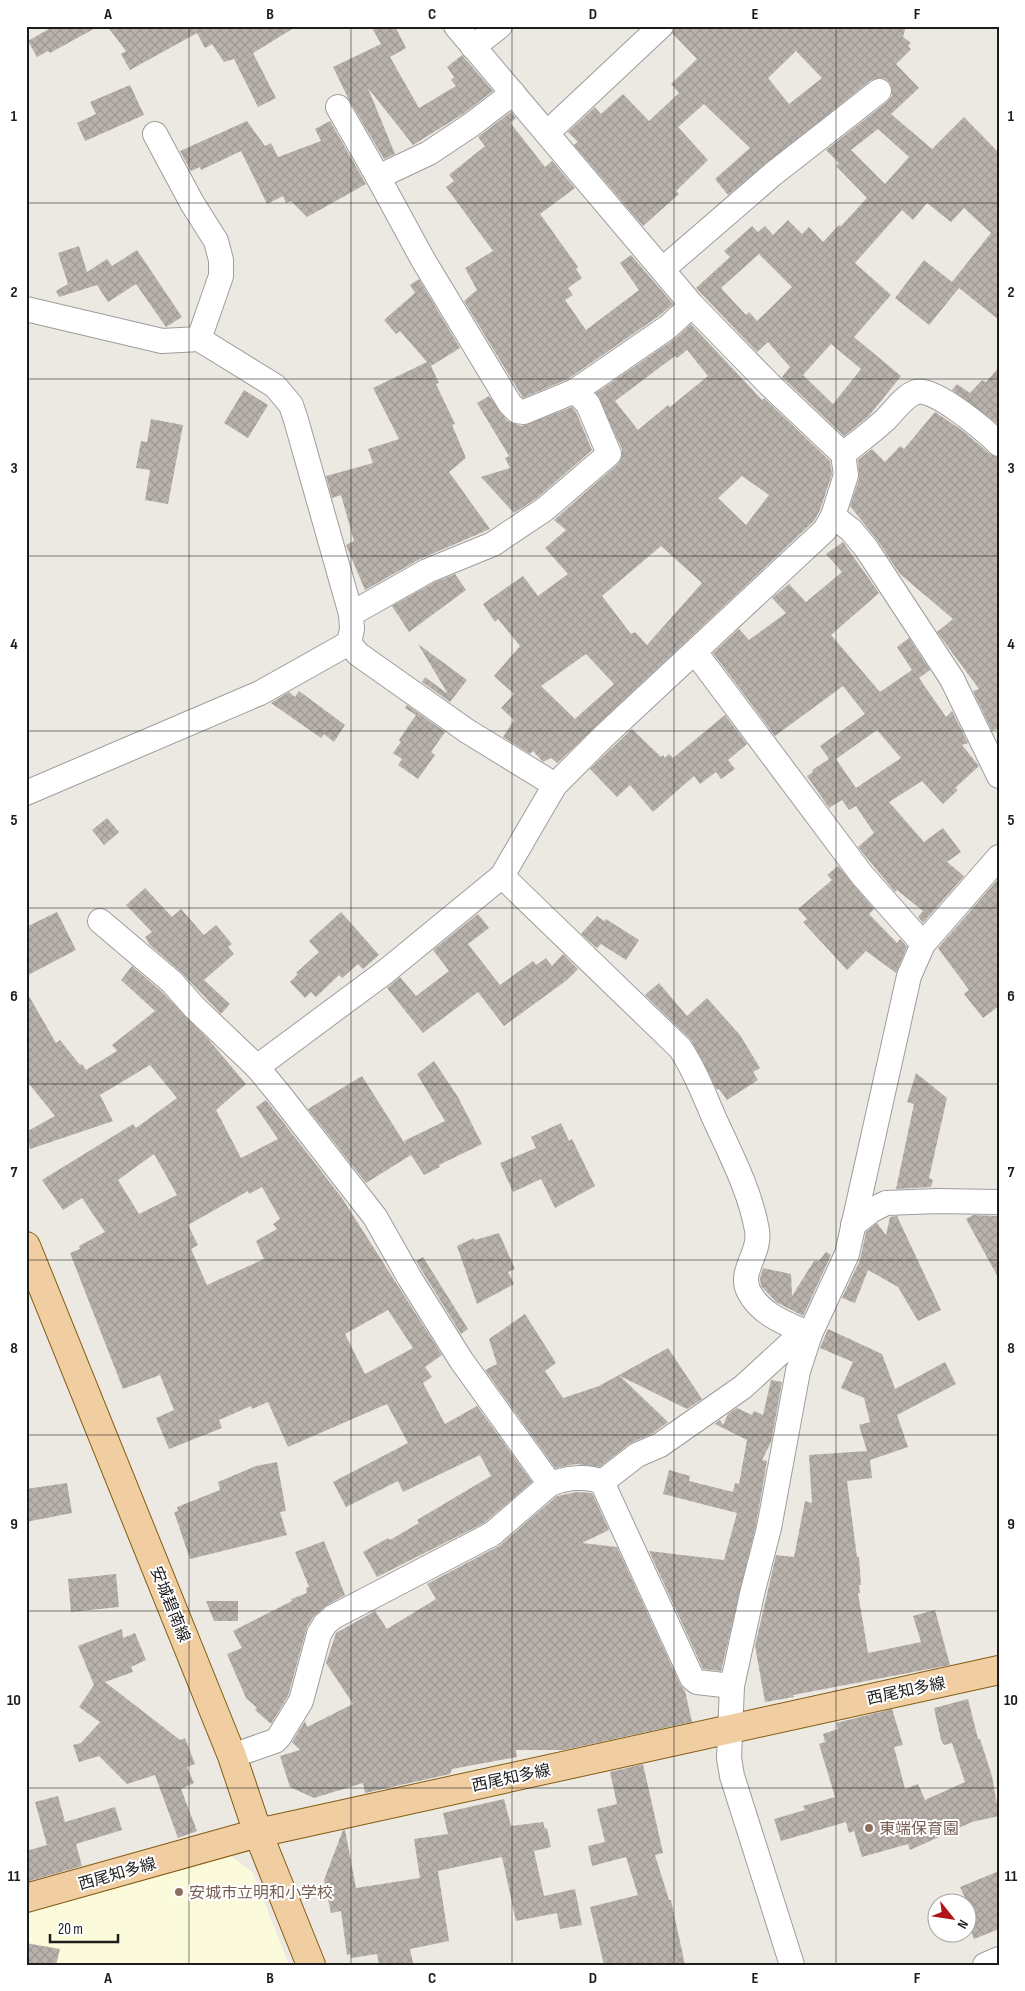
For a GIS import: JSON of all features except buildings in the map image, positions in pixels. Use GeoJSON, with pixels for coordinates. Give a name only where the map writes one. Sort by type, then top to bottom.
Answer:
{"type":"FeatureCollection","features":[{"type":"Feature","properties":{"kind":"main road","name":"安城碧南線"},"geometry":{"type":"LineString","coordinates":[[26,1246],[232,1756],[258,1833],[311,1965]]}},
{"type":"Feature","properties":{"kind":"main road","name":"西尾知多線"},"geometry":{"type":"LineString","coordinates":[[26,1898],[258,1833],[999,1670]]}},
{"type":"Feature","properties":{"kind":"street"},"geometry":{"type":"LineString","coordinates":[[257,1067],[385,972],[502,876],[555,786],[603,737],[825,530],[833,516],[846,475],[843,454],[769,384],[692,305],[456,26]]}},
{"type":"Feature","properties":{"kind":"street"},"geometry":{"type":"LineString","coordinates":[[473,46],[500,26]]}},
{"type":"Feature","properties":{"kind":"street"},"geometry":{"type":"LineString","coordinates":[[547,133],[661,26]]}},
{"type":"Feature","properties":{"kind":"street"},"geometry":{"type":"LineString","coordinates":[[663,269],[773,174],[879,91]]}},
{"type":"Feature","properties":{"kind":"street"},"geometry":{"type":"LineString","coordinates":[[378,177],[429,153],[471,125],[513,93]]}},
{"type":"Feature","properties":{"kind":"street"},"geometry":{"type":"LineString","coordinates":[[338,107],[422,258],[510,404],[517,411],[524,412],[575,391],[668,327],[692,305]]}},
{"type":"Feature","properties":{"kind":"street"},"geometry":{"type":"LineString","coordinates":[[155,134],[192,203],[216,241],[221,260],[221,276],[199,339]]}},
{"type":"Feature","properties":{"kind":"street"},"geometry":{"type":"LineString","coordinates":[[26,309],[162,341],[199,339],[275,386],[291,405],[351,614],[352,630],[349,643],[260,693],[26,793]]}},
{"type":"Feature","properties":{"kind":"street"},"geometry":{"type":"LineString","coordinates":[[351,614],[428,570],[493,544],[544,509],[609,454],[588,404],[575,391]]}},
{"type":"Feature","properties":{"kind":"street"},"geometry":{"type":"LineString","coordinates":[[843,454],[917,391],[925,391],[936,396],[995,432]]}},
{"type":"Feature","properties":{"kind":"street"},"geometry":{"type":"LineString","coordinates":[[833,516],[851,530],[866,548],[952,679],[999,776]]}},
{"type":"Feature","properties":{"kind":"street"},"geometry":{"type":"LineString","coordinates":[[349,643],[358,654],[467,731],[555,786]]}},
{"type":"Feature","properties":{"kind":"street"},"geometry":{"type":"LineString","coordinates":[[695,652],[862,875],[923,944]]}},
{"type":"Feature","properties":{"kind":"street"},"geometry":{"type":"LineString","coordinates":[[792,1965],[732,1776],[729,1758],[732,1686],[752,1594],[769,1528],[798,1371],[810,1334],[847,1254],[909,976],[923,944],[999,857]]}},
{"type":"Feature","properties":{"kind":"street"},"geometry":{"type":"LineString","coordinates":[[502,876],[680,1048],[692,1065],[740,1173],[752,1210],[757,1231],[757,1245],[745,1275],[748,1291],[768,1314],[810,1334]]}},
{"type":"Feature","properties":{"kind":"street"},"geometry":{"type":"LineString","coordinates":[[100,920],[172,982],[257,1067],[375,1217],[409,1278],[461,1360],[550,1484]]}},
{"type":"Feature","properties":{"kind":"street"},"geometry":{"type":"LineString","coordinates":[[854,1226],[872,1210],[886,1203],[938,1201],[999,1202]]}},
{"type":"Feature","properties":{"kind":"street"},"geometry":{"type":"LineString","coordinates":[[602,1482],[637,1455],[660,1445],[736,1392],[792,1342],[810,1334]]}},
{"type":"Feature","properties":{"kind":"street"},"geometry":{"type":"LineString","coordinates":[[232,1756],[279,1737],[301,1701],[319,1634],[325,1624],[333,1617],[492,1534],[550,1484],[561,1479],[595,1479],[602,1482],[692,1678],[697,1682],[732,1686]]}},
{"type":"Feature","properties":{"kind":"street"},"geometry":{"type":"LineString","coordinates":[[985,1965],[999,1959]]}},
{"type":"Feature","properties":{"kind":"shaded area","name":"安城市立明和小学校"},"geometry":{"type":"Polygon","coordinates":[[[231,1856],[253,1873],[289,1965],[26,1965],[26,1912],[231,1856]]]}},
{"type":"Feature","properties":{"kind":"place","name":"東端保育園"},"geometry":{"type":"Point","coordinates":[869,1828]}},
{"type":"Feature","properties":{"kind":"place","name":"安城市立明和小学校"},"geometry":{"type":"Point","coordinates":[179,1892]}}]}
